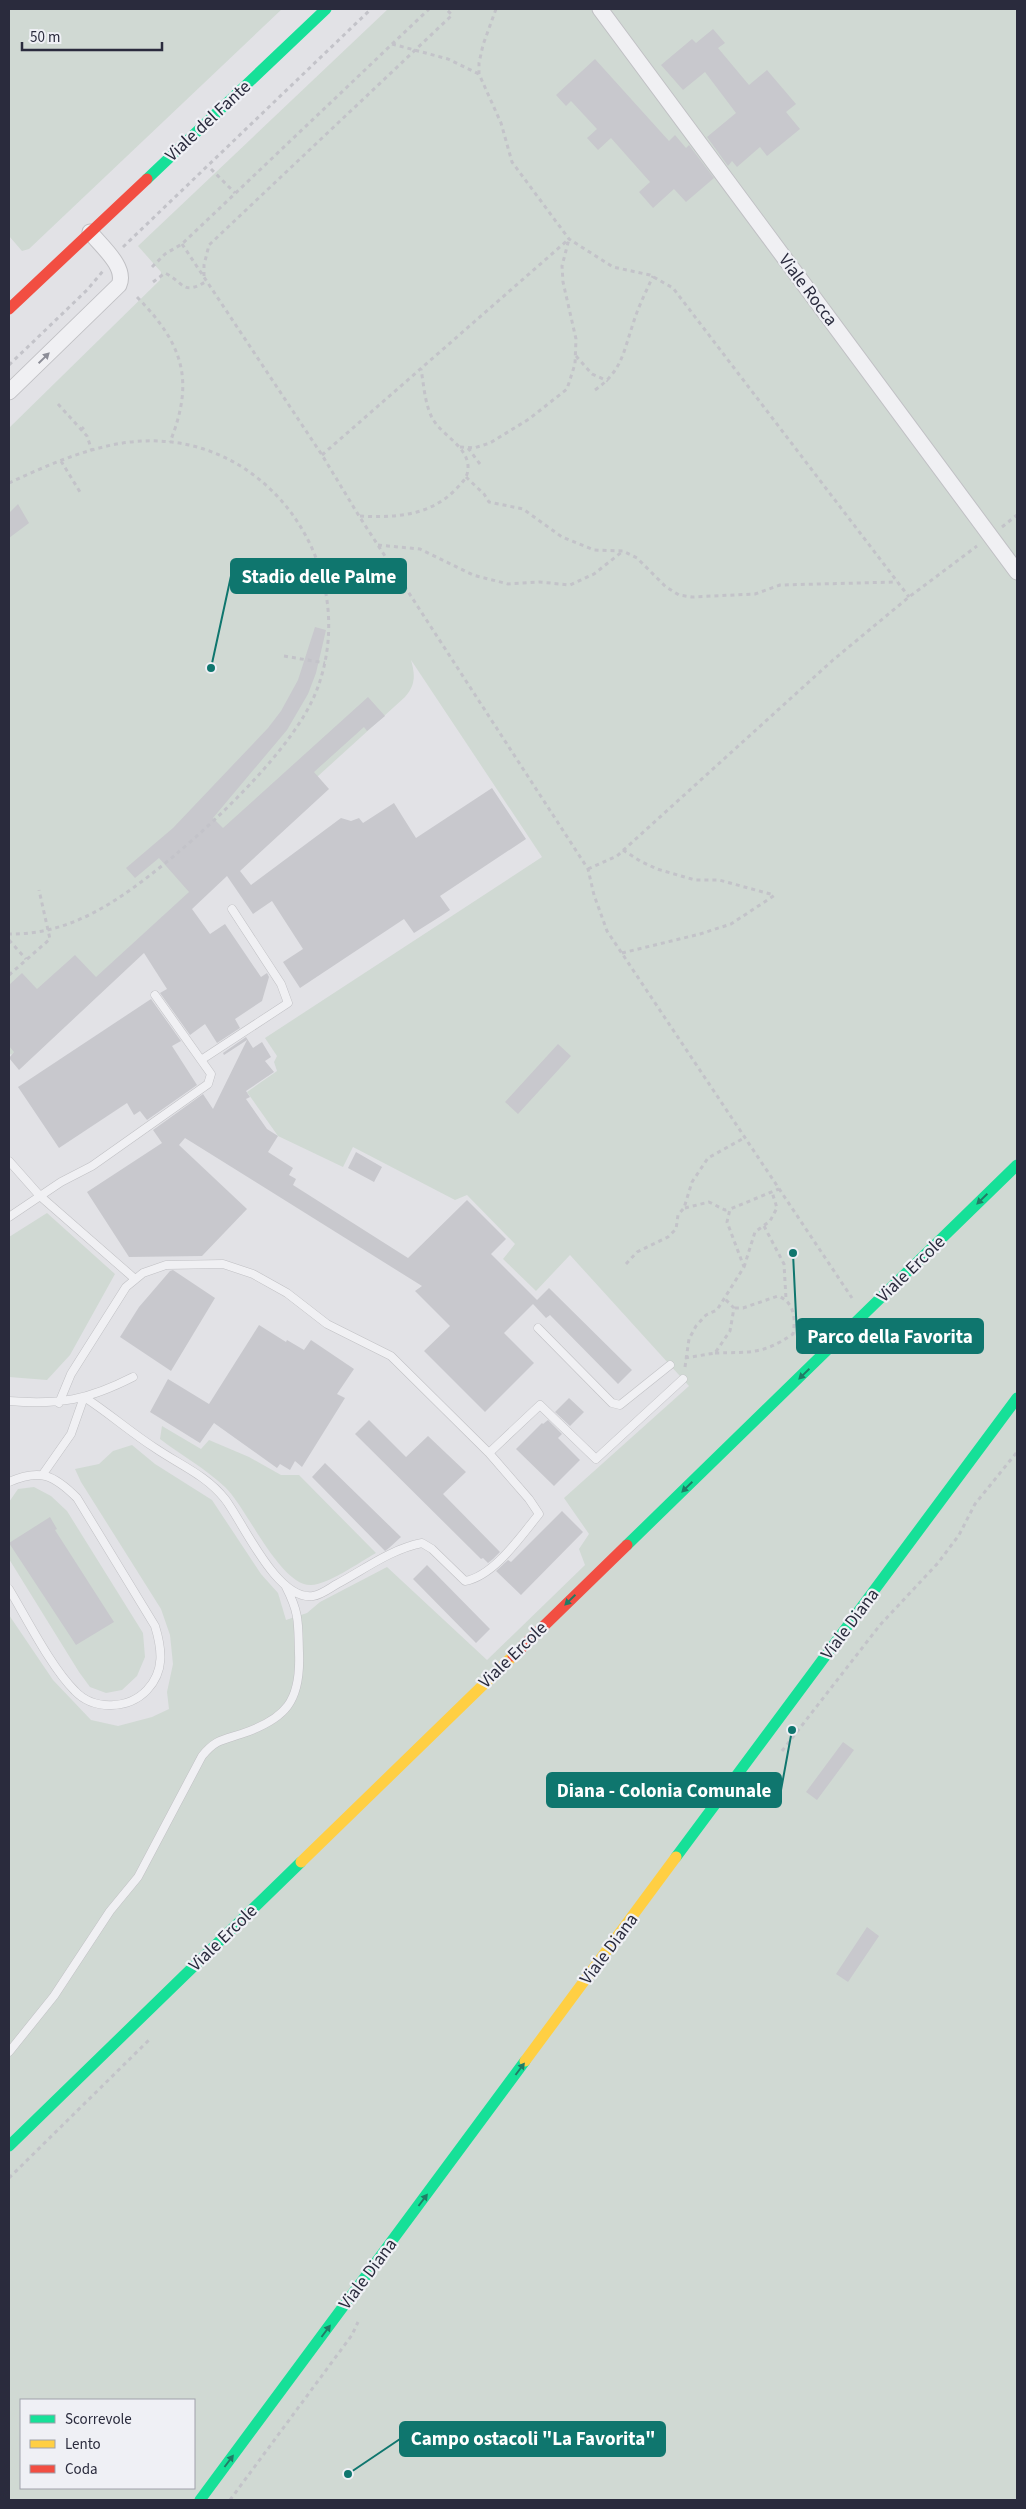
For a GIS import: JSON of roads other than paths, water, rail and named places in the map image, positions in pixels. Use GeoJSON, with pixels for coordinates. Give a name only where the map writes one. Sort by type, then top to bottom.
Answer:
{"type":"FeatureCollection","features":[{"type":"Feature","properties":{"kind":"street","name":"Viale del Fante"},"geometry":{"type":"LineString","coordinates":[[10,304],[90,232],[326,9]]}},
{"type":"Feature","properties":{"kind":"street","name":"Viale Rocca"},"geometry":{"type":"LineString","coordinates":[[600,9],[1017,572]]}},
{"type":"Feature","properties":{"kind":"street"},"geometry":{"type":"LineString","coordinates":[[9,392],[118,285],[122,278],[120,269],[90,232]]}},
{"type":"Feature","properties":{"kind":"street","name":"Viale Ercole"},"geometry":{"type":"LineString","coordinates":[[9,2146],[1017,1165]]}},
{"type":"Feature","properties":{"kind":"street","name":"Viale Diana"},"geometry":{"type":"LineString","coordinates":[[200,2500],[1017,1398]]}},
{"type":"Feature","properties":{"kind":"lane"},"geometry":{"type":"LineString","coordinates":[[201,1060],[288,1003],[281,984],[232,909]]}},
{"type":"Feature","properties":{"kind":"lane"},"geometry":{"type":"LineString","coordinates":[[9,1217],[40,1196],[92,1166],[208,1084],[211,1074],[155,995]]}},
{"type":"Feature","properties":{"kind":"lane"},"geometry":{"type":"LineString","coordinates":[[9,1161],[40,1196],[135,1279]]}},
{"type":"Feature","properties":{"kind":"lane"},"geometry":{"type":"LineString","coordinates":[[59,1403],[71,1374],[126,1287],[143,1272],[166,1265],[223,1264],[253,1274],[287,1293],[327,1324],[391,1356],[489,1453],[529,1499],[539,1514],[491,1568],[478,1579],[465,1581],[432,1549],[422,1543],[408,1546],[315,1596],[302,1596],[286,1587]]}},
{"type":"Feature","properties":{"kind":"lane"},"geometry":{"type":"LineString","coordinates":[[538,1328],[612,1403],[620,1405],[670,1365]]}},
{"type":"Feature","properties":{"kind":"lane"},"geometry":{"type":"LineString","coordinates":[[9,1401],[59,1403],[104,1392],[133,1377]]}},
{"type":"Feature","properties":{"kind":"lane"},"geometry":{"type":"LineString","coordinates":[[489,1453],[540,1405],[596,1459],[683,1379]]}},
{"type":"Feature","properties":{"kind":"lane"},"geometry":{"type":"LineString","coordinates":[[43,1474],[71,1434],[84,1397]]}},
{"type":"Feature","properties":{"kind":"lane"},"geometry":{"type":"LineString","coordinates":[[9,2052],[30,2028],[110,1911],[138,1877],[202,1756],[212,1744],[248,1731],[286,1711],[300,1676],[299,1619],[296,1606],[286,1587],[267,1564],[226,1500],[210,1481],[155,1448],[84,1397]]}},
{"type":"Feature","properties":{"kind":"lane"},"geometry":{"type":"LineString","coordinates":[[9,1482],[22,1476],[43,1474],[60,1482],[77,1498],[155,1626],[161,1646],[160,1667],[154,1683],[144,1693],[127,1703],[110,1705],[96,1703],[76,1692],[62,1675],[9,1589]]}},
{"type":"Feature","properties":{"kind":"place","name":"Stadio delle Palme"},"geometry":{"type":"Point","coordinates":[211,668]}},
{"type":"Feature","properties":{"kind":"place","name":"Parco della Favorita"},"geometry":{"type":"Point","coordinates":[793,1253]}},
{"type":"Feature","properties":{"kind":"place","name":"Diana - Colonia Comunale"},"geometry":{"type":"Point","coordinates":[792,1730]}},
{"type":"Feature","properties":{"kind":"place","name":"Campo ostacoli \"La Favorita\""},"geometry":{"type":"Point","coordinates":[348,2474]}}]}
